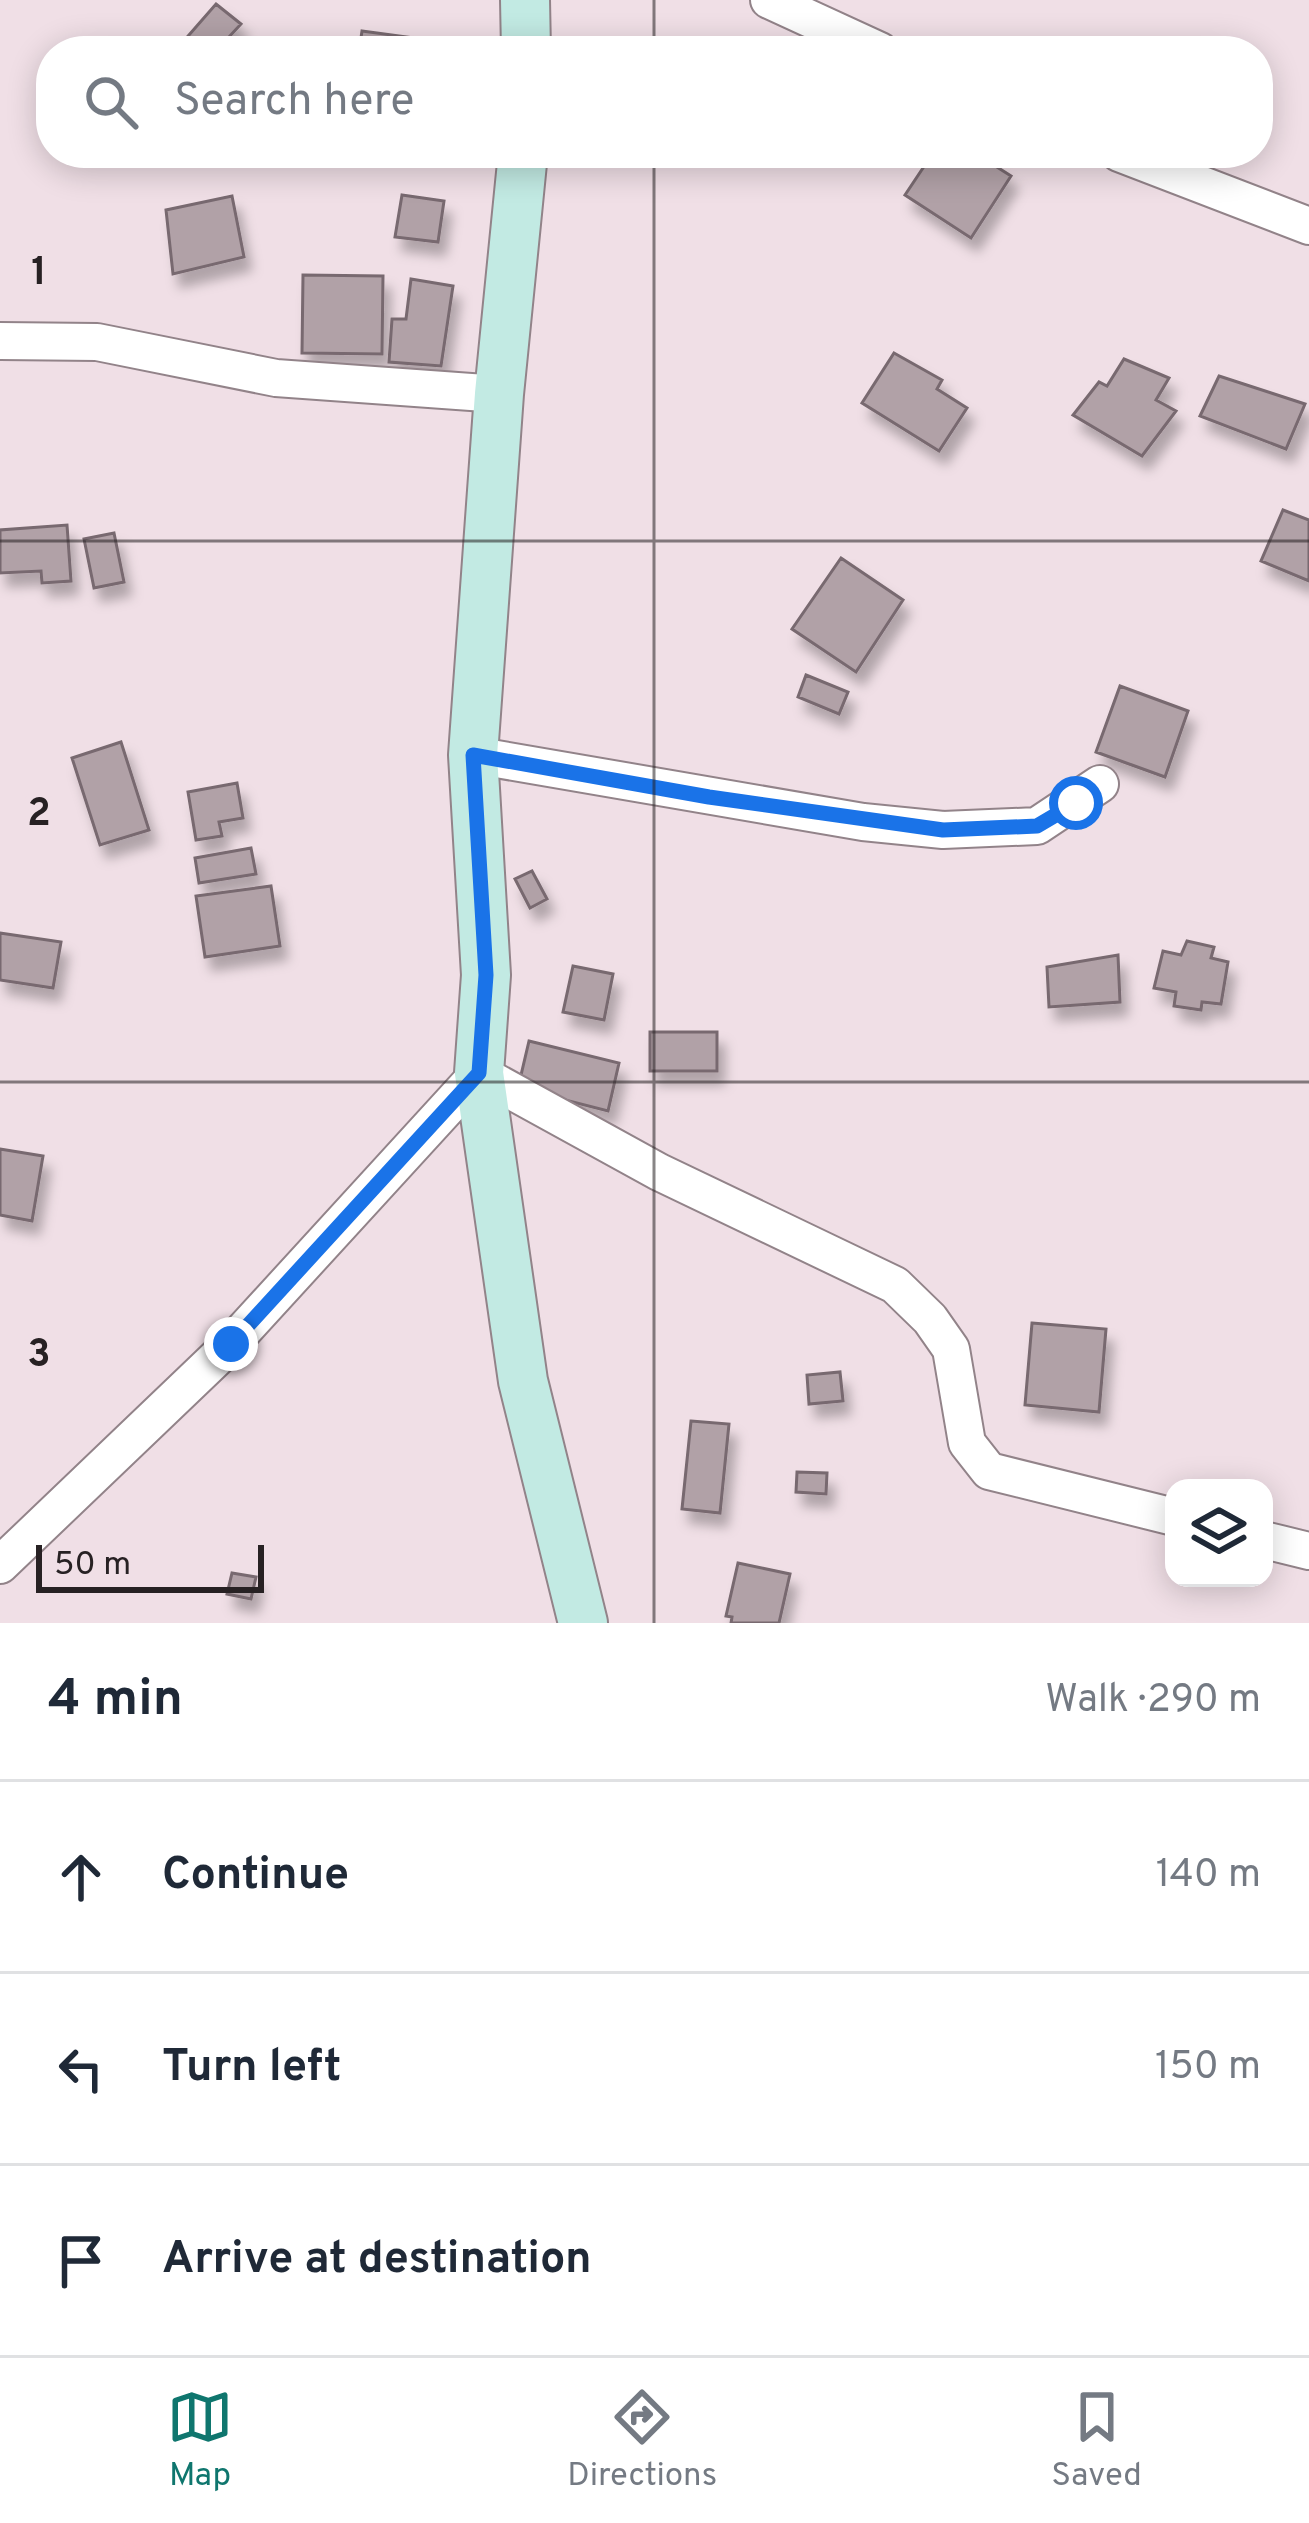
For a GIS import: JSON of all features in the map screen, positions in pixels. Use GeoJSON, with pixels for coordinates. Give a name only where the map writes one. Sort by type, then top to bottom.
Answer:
{"type":"FeatureCollection","features":[{"type":"Feature","properties":{"kind":"main road"},"geometry":{"type":"LineString","coordinates":[[526,0],[526,36]]}},
{"type":"Feature","properties":{"kind":"main road"},"geometry":{"type":"LineString","coordinates":[[522,168],[499,394],[473,755],[486,975],[479,1073],[523,1381],[583,1623]]}},
{"type":"Feature","properties":{"kind":"street"},"geometry":{"type":"LineString","coordinates":[[769,0],[847,36]]}},
{"type":"Feature","properties":{"kind":"street"},"geometry":{"type":"LineString","coordinates":[[1158,168],[1309,226]]}},
{"type":"Feature","properties":{"kind":"street"},"geometry":{"type":"LineString","coordinates":[[0,341],[97,342],[276,378],[499,394]]}},
{"type":"Feature","properties":{"kind":"street"},"geometry":{"type":"LineString","coordinates":[[473,755],[841,818],[943,830],[1037,826],[1100,784]]}},
{"type":"Feature","properties":{"kind":"street"},"geometry":{"type":"LineString","coordinates":[[0,1565],[231,1344],[479,1073],[659,1172],[895,1285],[930,1319],[951,1349],[967,1443],[989,1471],[1165,1515]]}},
{"type":"Feature","properties":{"kind":"street"},"geometry":{"type":"LineString","coordinates":[[1273,1542],[1309,1552]]}},
{"type":"Feature","properties":{"kind":"building"},"geometry":{"type":"Polygon","coordinates":[[[216,4],[241,24],[230,36],[188,36],[216,4]]]}},
{"type":"Feature","properties":{"kind":"building"},"geometry":{"type":"Polygon","coordinates":[[[362,31],[399,36],[361,36],[362,31]]]}},
{"type":"Feature","properties":{"kind":"building"},"geometry":{"type":"Polygon","coordinates":[[[923,168],[998,168],[1011,176],[971,238],[905,195],[923,168]]]}},
{"type":"Feature","properties":{"kind":"building"},"geometry":{"type":"Polygon","coordinates":[[[402,195],[444,201],[438,242],[395,237],[402,195]]]}},
{"type":"Feature","properties":{"kind":"building"},"geometry":{"type":"Polygon","coordinates":[[[232,196],[244,257],[173,274],[166,210],[232,196]]]}},
{"type":"Feature","properties":{"kind":"building"},"geometry":{"type":"Polygon","coordinates":[[[303,275],[383,276],[382,354],[302,353],[303,275]]]}},
{"type":"Feature","properties":{"kind":"building"},"geometry":{"type":"Polygon","coordinates":[[[411,279],[453,286],[441,366],[389,362],[392,319],[406,319],[411,279]]]}},
{"type":"Feature","properties":{"kind":"building"},"geometry":{"type":"Polygon","coordinates":[[[894,353],[942,380],[937,389],[967,408],[939,451],[862,403],[894,353]]]}},
{"type":"Feature","properties":{"kind":"building"},"geometry":{"type":"Polygon","coordinates":[[[1124,359],[1169,378],[1156,400],[1176,411],[1142,456],[1073,415],[1099,382],[1107,386],[1124,359]]]}},
{"type":"Feature","properties":{"kind":"building"},"geometry":{"type":"Polygon","coordinates":[[[1219,376],[1305,404],[1286,449],[1200,416],[1219,376]]]}},
{"type":"Feature","properties":{"kind":"building"},"geometry":{"type":"Polygon","coordinates":[[[1283,510],[1309,520],[1309,581],[1261,561],[1283,510]]]}},
{"type":"Feature","properties":{"kind":"building"},"geometry":{"type":"Polygon","coordinates":[[[67,525],[71,581],[42,583],[41,571],[0,573],[0,530],[67,525]]]}},
{"type":"Feature","properties":{"kind":"building"},"geometry":{"type":"Polygon","coordinates":[[[114,533],[124,582],[94,588],[84,539],[114,533]]]}},
{"type":"Feature","properties":{"kind":"building"},"geometry":{"type":"Polygon","coordinates":[[[841,558],[903,600],[856,672],[792,629],[841,558]]]}},
{"type":"Feature","properties":{"kind":"building"},"geometry":{"type":"Polygon","coordinates":[[[806,675],[848,692],[839,714],[798,697],[806,675]]]}},
{"type":"Feature","properties":{"kind":"building"},"geometry":{"type":"Polygon","coordinates":[[[1120,686],[1188,711],[1165,777],[1096,752],[1120,686]]]}},
{"type":"Feature","properties":{"kind":"building"},"geometry":{"type":"Polygon","coordinates":[[[121,742],[149,830],[100,845],[72,758],[121,742]]]}},
{"type":"Feature","properties":{"kind":"building"},"geometry":{"type":"Polygon","coordinates":[[[237,783],[243,818],[219,822],[222,836],[196,840],[188,792],[237,783]]]}},
{"type":"Feature","properties":{"kind":"building"},"geometry":{"type":"Polygon","coordinates":[[[251,848],[256,874],[199,883],[195,858],[251,848]]]}},
{"type":"Feature","properties":{"kind":"building"},"geometry":{"type":"Polygon","coordinates":[[[532,871],[547,899],[530,908],[515,879],[532,871]]]}},
{"type":"Feature","properties":{"kind":"building"},"geometry":{"type":"Polygon","coordinates":[[[271,886],[280,946],[205,957],[196,896],[271,886]]]}},
{"type":"Feature","properties":{"kind":"building"},"geometry":{"type":"Polygon","coordinates":[[[0,933],[61,942],[53,988],[0,980],[0,933]]]}},
{"type":"Feature","properties":{"kind":"building"},"geometry":{"type":"Polygon","coordinates":[[[1187,941],[1214,947],[1211,958],[1228,962],[1221,1004],[1202,1002],[1201,1010],[1174,1006],[1176,992],[1154,988],[1163,951],[1181,955],[1187,941]]]}},
{"type":"Feature","properties":{"kind":"building"},"geometry":{"type":"Polygon","coordinates":[[[1118,955],[1120,1002],[1049,1007],[1047,967],[1118,955]]]}},
{"type":"Feature","properties":{"kind":"building"},"geometry":{"type":"Polygon","coordinates":[[[573,966],[613,974],[604,1020],[563,1012],[573,966]]]}},
{"type":"Feature","properties":{"kind":"building"},"geometry":{"type":"Polygon","coordinates":[[[650,1032],[717,1032],[717,1071],[650,1071],[650,1032]]]}},
{"type":"Feature","properties":{"kind":"building"},"geometry":{"type":"Polygon","coordinates":[[[529,1041],[619,1063],[608,1111],[518,1088],[529,1041]]]}},
{"type":"Feature","properties":{"kind":"building"},"geometry":{"type":"Polygon","coordinates":[[[0,1149],[43,1156],[32,1221],[0,1215],[0,1149]]]}},
{"type":"Feature","properties":{"kind":"building"},"geometry":{"type":"Polygon","coordinates":[[[1032,1323],[1106,1329],[1099,1412],[1025,1405],[1032,1323]]]}},
{"type":"Feature","properties":{"kind":"building"},"geometry":{"type":"Polygon","coordinates":[[[840,1372],[843,1401],[809,1404],[807,1375],[840,1372]]]}},
{"type":"Feature","properties":{"kind":"building"},"geometry":{"type":"Polygon","coordinates":[[[691,1421],[729,1424],[720,1513],[682,1509],[691,1421]]]}},
{"type":"Feature","properties":{"kind":"building"},"geometry":{"type":"Polygon","coordinates":[[[797,1472],[827,1473],[826,1494],[796,1492],[797,1472]]]}},
{"type":"Feature","properties":{"kind":"building"},"geometry":{"type":"Polygon","coordinates":[[[738,1563],[790,1574],[779,1623],[731,1623],[732,1617],[726,1616],[738,1563]]]}},
{"type":"Feature","properties":{"kind":"building"},"geometry":{"type":"Polygon","coordinates":[[[232,1573],[256,1577],[251,1599],[227,1594],[232,1573]]]}},
{"type":"Feature","properties":{"kind":"route"},"geometry":{"type":"LineString","coordinates":[[231,1344],[479,1073],[486,975],[473,755],[709,797],[943,830],[1037,826],[1076,803]]}}]}
